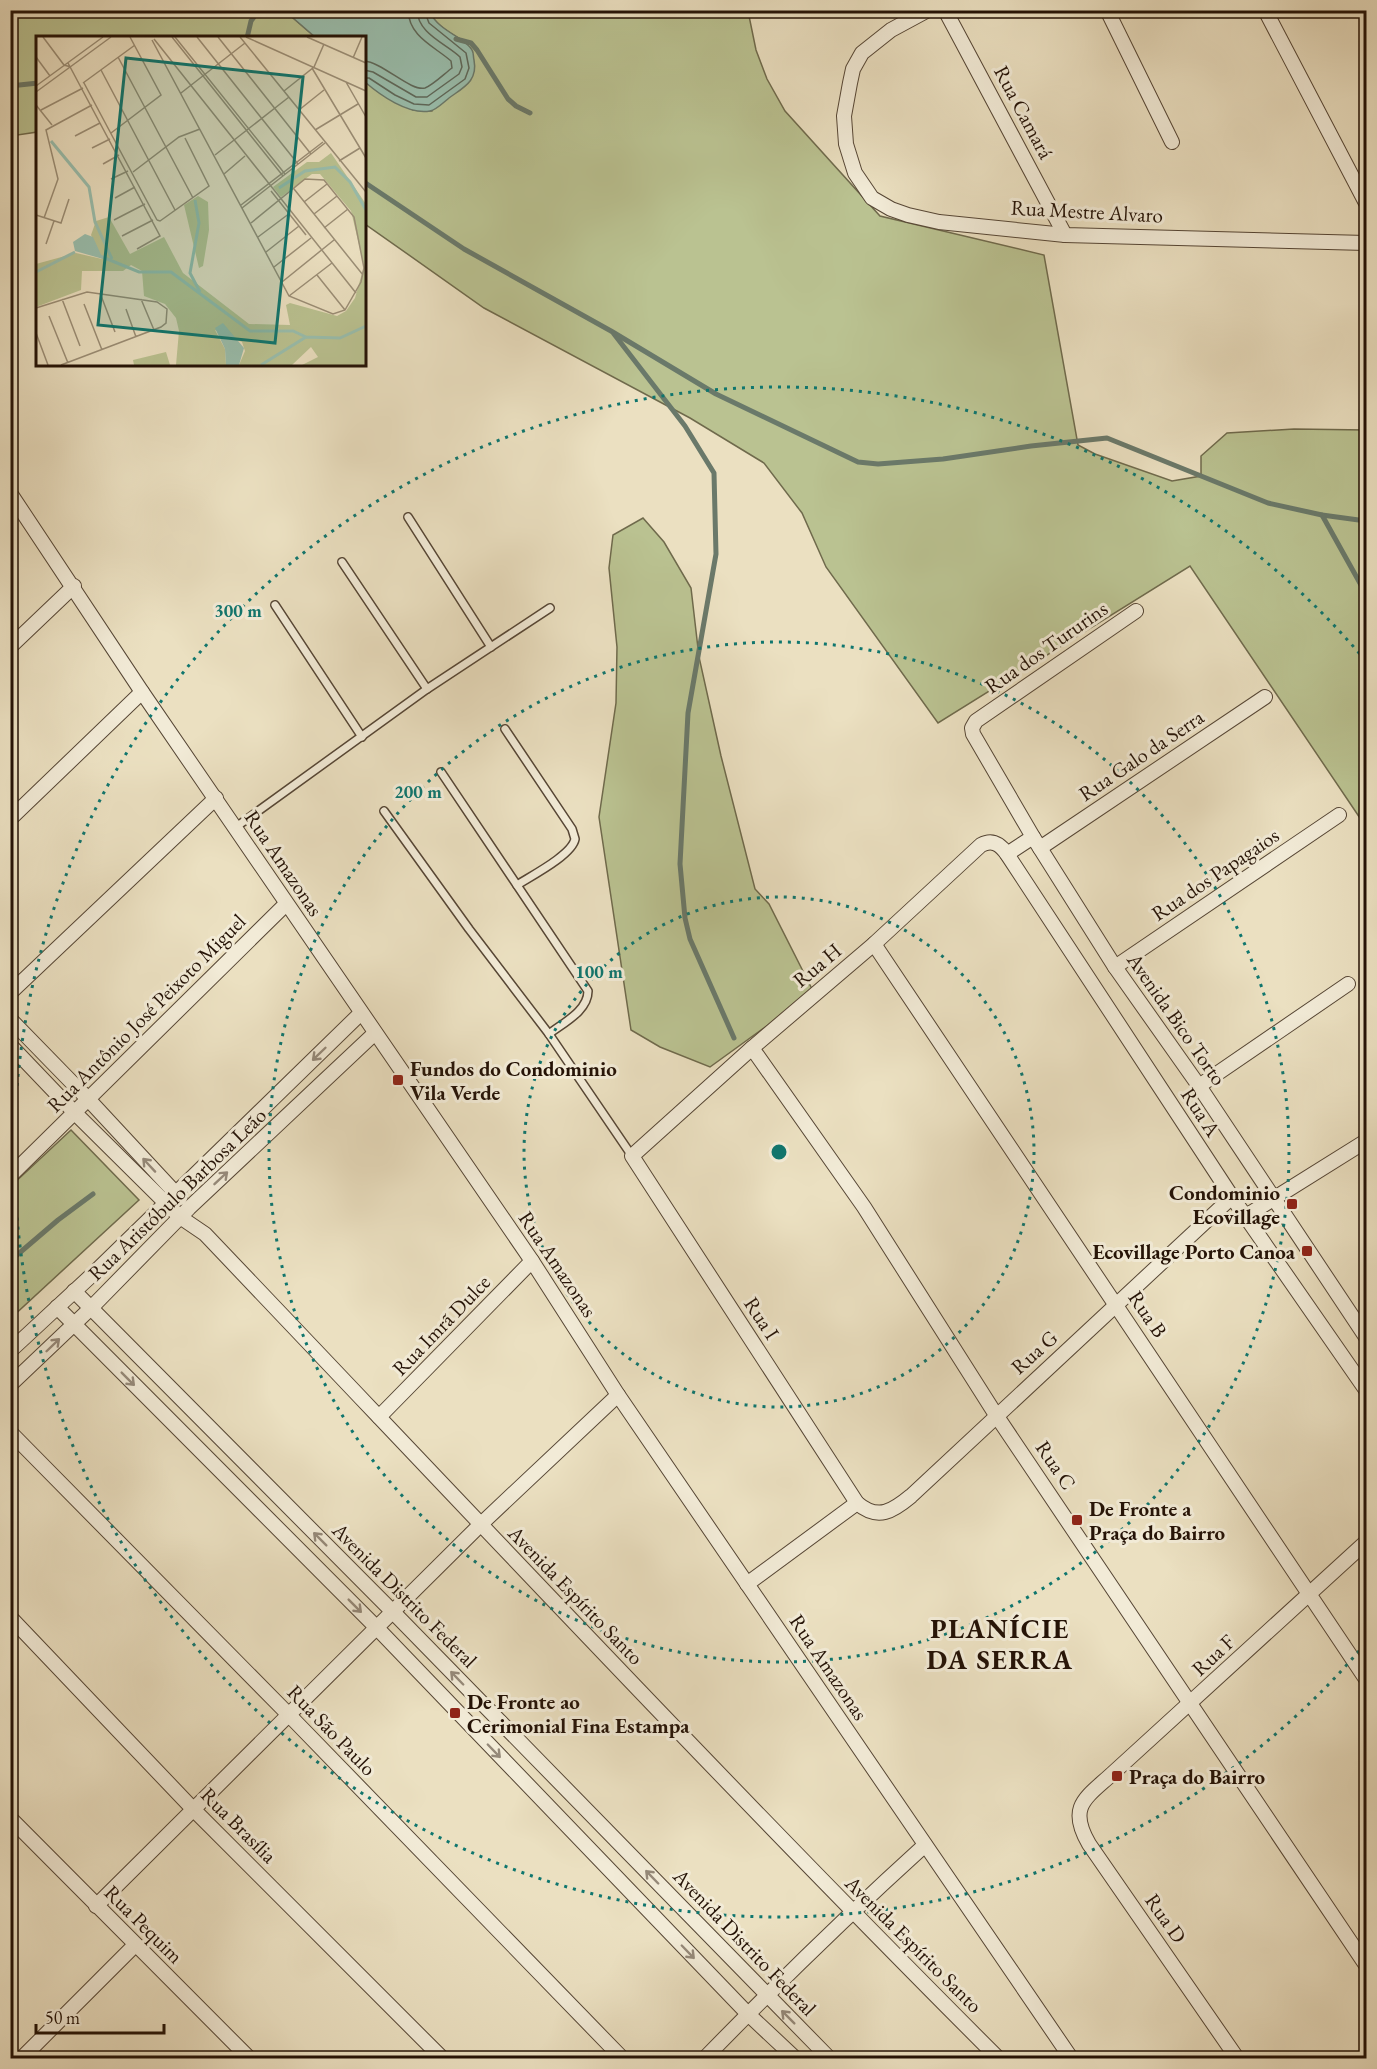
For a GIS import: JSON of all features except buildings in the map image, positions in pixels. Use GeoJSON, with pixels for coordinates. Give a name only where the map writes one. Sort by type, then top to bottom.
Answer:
{"type":"FeatureCollection","features":[{"type":"Feature","properties":{"kind":"street","name":"Rua Mestre Alvaro"},"geometry":{"type":"LineString","coordinates":[[928,10],[891,30],[862,53],[853,69],[850,83],[844,116],[846,144],[855,173],[872,198],[891,209],[939,222],[1065,235],[1366,243]]}},
{"type":"Feature","properties":{"kind":"street","name":"Rua Camará"},"geometry":{"type":"LineString","coordinates":[[945,10],[1065,235]]}},
{"type":"Feature","properties":{"kind":"street"},"geometry":{"type":"LineString","coordinates":[[1107,10],[1172,142]]}},
{"type":"Feature","properties":{"kind":"street"},"geometry":{"type":"LineString","coordinates":[[1265,10],[1366,203]]}},
{"type":"Feature","properties":{"kind":"street","name":"Rua Amazonas"},"geometry":{"type":"LineString","coordinates":[[10,493],[286,904],[532,1261],[618,1395],[1071,2058]]}},
{"type":"Feature","properties":{"kind":"street"},"geometry":{"type":"LineString","coordinates":[[10,647],[74,586]]}},
{"type":"Feature","properties":{"kind":"street","name":"Rua dos Tururins"},"geometry":{"type":"LineString","coordinates":[[980,718],[1136,611]]}},
{"type":"Feature","properties":{"kind":"street"},"geometry":{"type":"LineString","coordinates":[[10,819],[142,692]]}},
{"type":"Feature","properties":{"kind":"street","name":"Rua Galo da Serra"},"geometry":{"type":"LineString","coordinates":[[1036,843],[1265,697]]}},
{"type":"Feature","properties":{"kind":"street","name":"Avenida Bico Torto"},"geometry":{"type":"LineString","coordinates":[[980,718],[974,725],[973,734],[1036,843],[1115,968],[1199,1086],[1273,1198],[1361,1316],[1366,1337]]}},
{"type":"Feature","properties":{"kind":"street"},"geometry":{"type":"LineString","coordinates":[[10,993],[216,798]]}},
{"type":"Feature","properties":{"kind":"street","name":"Rua dos Papagaios"},"geometry":{"type":"LineString","coordinates":[[1115,968],[1339,815]]}},
{"type":"Feature","properties":{"kind":"street","name":"Rua H"},"geometry":{"type":"LineString","coordinates":[[632,1156],[752,1048],[874,944],[981,845],[987,842],[995,843],[1002,847],[1006,854]]}},
{"type":"Feature","properties":{"kind":"street"},"geometry":{"type":"LineString","coordinates":[[1006,854],[1036,843]]}},
{"type":"Feature","properties":{"kind":"street","name":"Rua A"},"geometry":{"type":"LineString","coordinates":[[1006,854],[1232,1197],[1366,1390]]}},
{"type":"Feature","properties":{"kind":"street","name":"Rua Antônio José Peixoto Miguel"},"geometry":{"type":"LineString","coordinates":[[10,1176],[286,904]]}},
{"type":"Feature","properties":{"kind":"street","name":"Rua B"},"geometry":{"type":"LineString","coordinates":[[874,944],[1366,1679]]}},
{"type":"Feature","properties":{"kind":"street"},"geometry":{"type":"LineString","coordinates":[[1199,1086],[1348,984]]}},
{"type":"Feature","properties":{"kind":"street"},"geometry":{"type":"LineString","coordinates":[[10,1351],[361,1013]]}},
{"type":"Feature","properties":{"kind":"street","name":"Avenida Espírito Santo"},"geometry":{"type":"LineString","coordinates":[[10,1019],[89,1100],[170,1197],[480,1525],[851,1912],[998,2058]]}},
{"type":"Feature","properties":{"kind":"street","name":"Rua Aristóbulo Barbosa Leão"},"geometry":{"type":"LineString","coordinates":[[10,1385],[74,1325],[185,1213],[375,1033]]}},
{"type":"Feature","properties":{"kind":"street","name":"Avenida Espírito Santo"},"geometry":{"type":"LineString","coordinates":[[10,1045],[75,1113],[170,1197]]}},
{"type":"Feature","properties":{"kind":"street","name":"Rua C"},"geometry":{"type":"LineString","coordinates":[[752,1048],[864,1207],[996,1415],[1366,1965]]}},
{"type":"Feature","properties":{"kind":"street"},"geometry":{"type":"LineString","coordinates":[[1246,1216],[1366,1141]]}},
{"type":"Feature","properties":{"kind":"street","name":"Rua I"},"geometry":{"type":"LineString","coordinates":[[632,1156],[857,1503]]}},
{"type":"Feature","properties":{"kind":"street","name":"Rua G"},"geometry":{"type":"LineString","coordinates":[[857,1503],[869,1511],[885,1513],[911,1496],[1232,1197]]}},
{"type":"Feature","properties":{"kind":"street","name":"Rua Imrã Dulce"},"geometry":{"type":"LineString","coordinates":[[379,1417],[532,1261]]}},
{"type":"Feature","properties":{"kind":"street","name":"Avenida Distrito Federal"},"geometry":{"type":"LineString","coordinates":[[74,1291],[393,1612],[829,2058]]}},
{"type":"Feature","properties":{"kind":"street","name":"Avenida Distrito Federal"},"geometry":{"type":"LineString","coordinates":[[57,1307],[377,1628],[748,2014],[795,2058]]}},
{"type":"Feature","properties":{"kind":"street"},"geometry":{"type":"LineString","coordinates":[[96,1906],[480,1525],[618,1395]]}},
{"type":"Feature","properties":{"kind":"street","name":"Rua São Paulo"},"geometry":{"type":"LineString","coordinates":[[10,1432],[622,2058]]}},
{"type":"Feature","properties":{"kind":"street"},"geometry":{"type":"LineString","coordinates":[[747,1584],[857,1503]]}},
{"type":"Feature","properties":{"kind":"street","name":"Rua F"},"geometry":{"type":"LineString","coordinates":[[1087,1797],[1366,1542]]}},
{"type":"Feature","properties":{"kind":"street","name":"Rua Brasília"},"geometry":{"type":"LineString","coordinates":[[10,1617],[193,1809],[442,2058]]}},
{"type":"Feature","properties":{"kind":"street","name":"Rua D"},"geometry":{"type":"LineString","coordinates":[[1087,1797],[1080,1807],[1078,1816],[1084,1835],[1238,2058]]}},
{"type":"Feature","properties":{"kind":"street","name":"Rua Pequim"},"geometry":{"type":"LineString","coordinates":[[10,1818],[249,2058]]}},
{"type":"Feature","properties":{"kind":"street"},"geometry":{"type":"LineString","coordinates":[[705,2058],[851,1912],[925,1845]]}},
{"type":"Feature","properties":{"kind":"street"},"geometry":{"type":"LineString","coordinates":[[21,2058],[135,1945]]}},
{"type":"Feature","properties":{"kind":"street"},"geometry":{"type":"LineString","coordinates":[[1058,2038],[1064,2058]]}},
{"type":"Feature","properties":{"kind":"lane"},"geometry":{"type":"LineString","coordinates":[[408,517],[491,647]]}},
{"type":"Feature","properties":{"kind":"lane"},"geometry":{"type":"LineString","coordinates":[[342,562],[427,689]]}},
{"type":"Feature","properties":{"kind":"lane"},"geometry":{"type":"LineString","coordinates":[[275,605],[362,737]]}},
{"type":"Feature","properties":{"kind":"lane"},"geometry":{"type":"LineString","coordinates":[[236,827],[427,689],[550,608]]}},
{"type":"Feature","properties":{"kind":"lane"},"geometry":{"type":"LineString","coordinates":[[505,729],[572,829],[576,839],[572,847],[557,859],[517,885]]}},
{"type":"Feature","properties":{"kind":"lane"},"geometry":{"type":"LineString","coordinates":[[441,772],[588,991],[588,997],[582,1007],[549,1034]]}},
{"type":"Feature","properties":{"kind":"lane"},"geometry":{"type":"LineString","coordinates":[[384,811],[469,929],[549,1034],[632,1156]]}},
{"type":"Feature","properties":{"kind":"shaded area"},"geometry":{"type":"Polygon","coordinates":[[[10,11],[285,11],[314,36],[36,36],[36,132],[11,136],[10,11]]]}},
{"type":"Feature","properties":{"kind":"shaded area"},"geometry":{"type":"Polygon","coordinates":[[[429,11],[748,11],[756,50],[767,79],[785,111],[880,216],[1044,255],[1078,445],[1095,454],[1172,481],[1201,476],[1201,456],[1227,433],[1294,429],[1366,430],[1366,827],[1190,566],[938,723],[826,567],[802,513],[764,463],[690,418],[484,308],[366,225],[366,83],[413,110],[432,111],[460,39],[438,24],[429,11]]]}},
{"type":"Feature","properties":{"kind":"shaded area"},"geometry":{"type":"Polygon","coordinates":[[[643,518],[664,542],[691,588],[699,657],[721,756],[755,889],[769,904],[812,989],[768,1025],[710,1067],[660,1047],[631,1030],[599,817],[616,703],[617,647],[609,568],[613,535],[643,518]]]}},
{"type":"Feature","properties":{"kind":"shaded area"},"geometry":{"type":"Polygon","coordinates":[[[71,1130],[139,1200],[11,1318],[11,1186],[71,1130]]]}},
{"type":"Feature","properties":{"kind":"water"},"geometry":{"type":"Polygon","coordinates":[[[285,11],[429,11],[439,24],[469,45],[473,54],[474,73],[465,87],[435,109],[413,110],[386,98],[366,83],[366,36],[314,36],[285,11]]]}},
{"type":"Feature","properties":{"kind":"waterway"},"geometry":{"type":"LineString","coordinates":[[247,36],[251,21],[259,10]]}},
{"type":"Feature","properties":{"kind":"waterway"},"geometry":{"type":"LineString","coordinates":[[456,39],[471,43],[508,99],[530,113]]}},
{"type":"Feature","properties":{"kind":"waterway"},"geometry":{"type":"LineString","coordinates":[[10,86],[36,83]]}},
{"type":"Feature","properties":{"kind":"waterway"},"geometry":{"type":"LineString","coordinates":[[366,183],[464,249],[611,331],[716,394],[858,462],[878,464],[943,459],[1107,438],[1268,503],[1322,515],[1366,521]]}},
{"type":"Feature","properties":{"kind":"waterway"},"geometry":{"type":"LineString","coordinates":[[614,334],[685,426],[714,473],[716,554],[688,713],[680,864],[685,918],[690,939],[734,1038]]}},
{"type":"Feature","properties":{"kind":"waterway"},"geometry":{"type":"LineString","coordinates":[[1322,515],[1366,594]]}},
{"type":"Feature","properties":{"kind":"waterway"},"geometry":{"type":"LineString","coordinates":[[10,1261],[93,1194]]}},
{"type":"Feature","properties":{"kind":"place","name":"Fundos do Condominio Vila Verde"},"geometry":{"type":"Point","coordinates":[398,1080]}},
{"type":"Feature","properties":{"kind":"place","name":"Condominio Ecovillage"},"geometry":{"type":"Point","coordinates":[1292,1204]}},
{"type":"Feature","properties":{"kind":"place","name":"Ecovillage Porto Canoa"},"geometry":{"type":"Point","coordinates":[1307,1251]}},
{"type":"Feature","properties":{"kind":"place","name":"De Fronte a Praça do Bairro"},"geometry":{"type":"Point","coordinates":[1077,1520]}},
{"type":"Feature","properties":{"kind":"place","name":"De Fronte ao Cerimonial Fina Estampa"},"geometry":{"type":"Point","coordinates":[455,1713]}},
{"type":"Feature","properties":{"kind":"place","name":"Praça do Bairro"},"geometry":{"type":"Point","coordinates":[1117,1776]}},
{"type":"Feature","properties":{"kind":"district","name":"PLANÍCIE DA SERRA"},"geometry":{"type":"Point","coordinates":[1000,1644]}}]}
